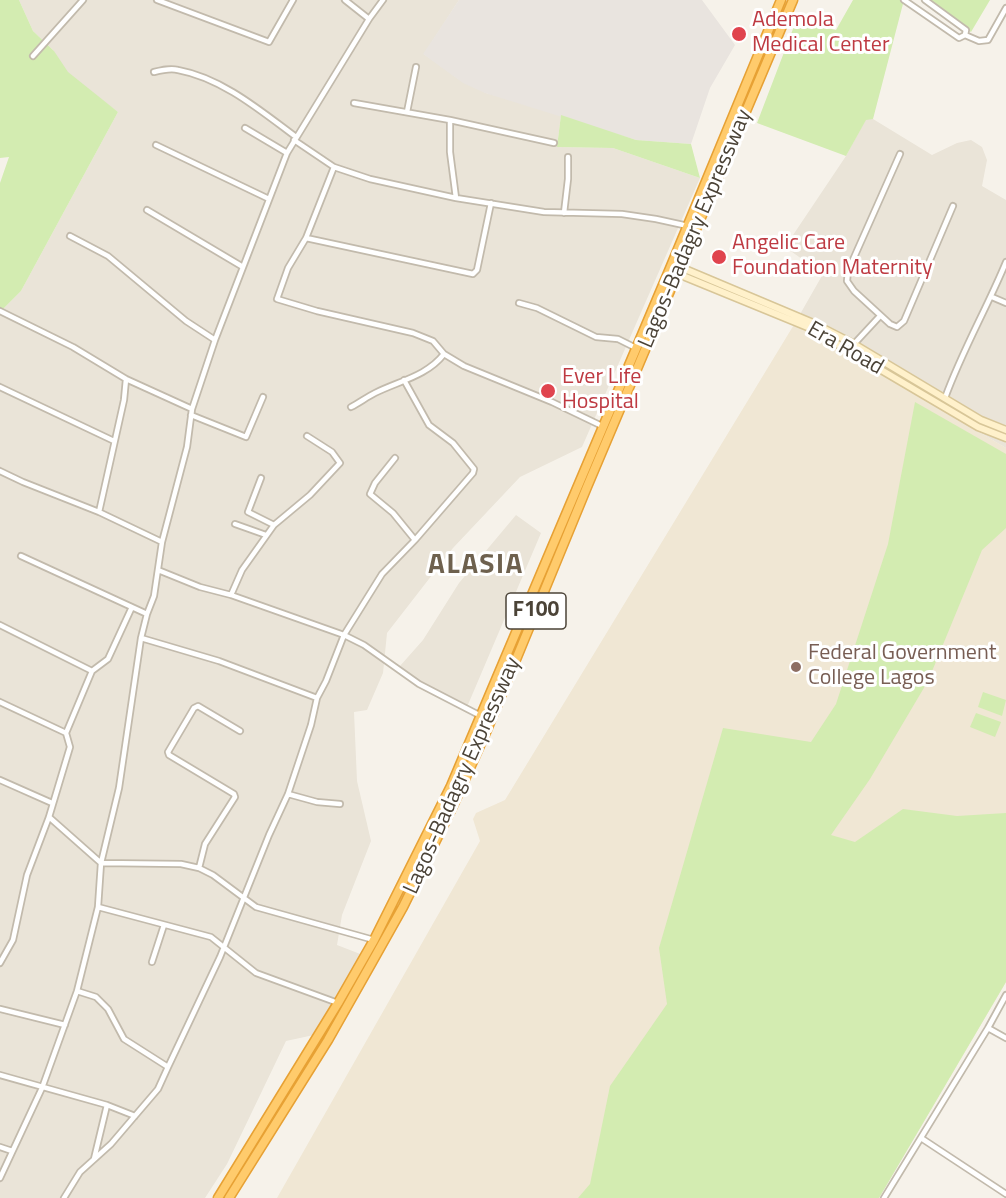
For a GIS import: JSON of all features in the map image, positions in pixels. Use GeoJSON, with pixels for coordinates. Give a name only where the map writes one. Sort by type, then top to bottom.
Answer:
{"type":"FeatureCollection","features":[{"type":"Feature","properties":{"kind":"highway","name":"Lagos-Badagry Expressway"},"geometry":{"type":"LineString","coordinates":[[218,1198],[374,940],[451,786],[782,0]]}},
{"type":"Feature","properties":{"kind":"highway","name":"Lagos-Badagry Expressway"},"geometry":{"type":"LineString","coordinates":[[229,1198],[328,1040],[403,907],[452,808],[487,730],[793,0]]}},
{"type":"Feature","properties":{"kind":"main road"},"geometry":{"type":"LineString","coordinates":[[679,271],[794,314],[854,344],[981,420],[1006,430]]}},
{"type":"Feature","properties":{"kind":"main road","name":"Era Road"},"geometry":{"type":"LineString","coordinates":[[679,271],[810,328],[978,427],[1006,438]]}},
{"type":"Feature","properties":{"kind":"street"},"geometry":{"type":"LineString","coordinates":[[33,56],[83,0]]}},
{"type":"Feature","properties":{"kind":"street"},"geometry":{"type":"LineString","coordinates":[[157,0],[269,42],[293,0]]}},
{"type":"Feature","properties":{"kind":"street"},"geometry":{"type":"LineString","coordinates":[[345,0],[369,19]]}},
{"type":"Feature","properties":{"kind":"street"},"geometry":{"type":"LineString","coordinates":[[0,1178],[42,1088],[77,991],[98,907],[101,863],[119,788],[141,638],[154,596],[162,543],[185,457],[192,412],[215,340],[287,153],[383,0]]}},
{"type":"Feature","properties":{"kind":"street"},"geometry":{"type":"LineString","coordinates":[[904,0],[959,38],[965,34]]}},
{"type":"Feature","properties":{"kind":"street"},"geometry":{"type":"LineString","coordinates":[[925,0],[966,30],[965,34]]}},
{"type":"Feature","properties":{"kind":"street"},"geometry":{"type":"LineString","coordinates":[[965,34],[979,41],[988,40],[1006,8]]}},
{"type":"Feature","properties":{"kind":"street"},"geometry":{"type":"LineString","coordinates":[[406,112],[416,67]]}},
{"type":"Feature","properties":{"kind":"street"},"geometry":{"type":"LineString","coordinates":[[154,72],[177,70],[214,82],[267,115],[334,167],[370,179],[456,198],[544,212],[622,214],[688,226]]}},
{"type":"Feature","properties":{"kind":"street"},"geometry":{"type":"LineString","coordinates":[[354,103],[450,120],[554,143]]}},
{"type":"Feature","properties":{"kind":"street"},"geometry":{"type":"LineString","coordinates":[[450,120],[450,152],[456,198]]}},
{"type":"Feature","properties":{"kind":"street"},"geometry":{"type":"LineString","coordinates":[[245,128],[287,153]]}},
{"type":"Feature","properties":{"kind":"street"},"geometry":{"type":"LineString","coordinates":[[156,145],[269,200]]}},
{"type":"Feature","properties":{"kind":"street"},"geometry":{"type":"LineString","coordinates":[[900,154],[848,271],[847,281],[880,316],[897,327],[904,321],[953,206]]}},
{"type":"Feature","properties":{"kind":"street"},"geometry":{"type":"LineString","coordinates":[[564,213],[568,157]]}},
{"type":"Feature","properties":{"kind":"street"},"geometry":{"type":"LineString","coordinates":[[334,167],[306,238],[288,268],[277,299],[317,311],[414,333],[433,341],[444,354],[464,366],[552,402],[602,426]]}},
{"type":"Feature","properties":{"kind":"street"},"geometry":{"type":"LineString","coordinates":[[306,238],[473,274],[477,270],[491,203]]}},
{"type":"Feature","properties":{"kind":"street"},"geometry":{"type":"LineString","coordinates":[[147,210],[243,267]]}},
{"type":"Feature","properties":{"kind":"street"},"geometry":{"type":"LineString","coordinates":[[70,236],[108,256],[186,321],[215,340]]}},
{"type":"Feature","properties":{"kind":"street"},"geometry":{"type":"LineString","coordinates":[[945,398],[1006,262]]}},
{"type":"Feature","properties":{"kind":"street"},"geometry":{"type":"LineString","coordinates":[[992,297],[1006,303]]}},
{"type":"Feature","properties":{"kind":"street"},"geometry":{"type":"LineString","coordinates":[[519,303],[537,308],[596,337],[618,339],[636,348]]}},
{"type":"Feature","properties":{"kind":"street"},"geometry":{"type":"LineString","coordinates":[[0,311],[73,347],[126,379],[246,437],[263,397]]}},
{"type":"Feature","properties":{"kind":"street"},"geometry":{"type":"LineString","coordinates":[[854,344],[880,316]]}},
{"type":"Feature","properties":{"kind":"street"},"geometry":{"type":"LineString","coordinates":[[351,407],[373,393],[433,367],[444,354]]}},
{"type":"Feature","properties":{"kind":"street"},"geometry":{"type":"LineString","coordinates":[[99,512],[124,400],[126,379]]}},
{"type":"Feature","properties":{"kind":"street"},"geometry":{"type":"LineString","coordinates":[[63,1198],[80,1172],[111,1144],[158,1089],[224,948],[269,835],[288,794],[311,724],[316,698],[326,681],[344,635],[382,574],[473,473],[474,469],[453,443],[429,425],[404,380]]}},
{"type":"Feature","properties":{"kind":"street"},"geometry":{"type":"LineString","coordinates":[[0,387],[114,441]]}},
{"type":"Feature","properties":{"kind":"street"},"geometry":{"type":"LineString","coordinates":[[231,595],[242,570],[274,525],[310,495],[340,463],[332,452],[307,436]]}},
{"type":"Feature","properties":{"kind":"street"},"geometry":{"type":"LineString","coordinates":[[395,458],[375,483],[370,494],[393,513],[415,540]]}},
{"type":"Feature","properties":{"kind":"street"},"geometry":{"type":"LineString","coordinates":[[0,471],[99,512],[162,543]]}},
{"type":"Feature","properties":{"kind":"street"},"geometry":{"type":"LineString","coordinates":[[261,478],[248,512],[274,525]]}},
{"type":"Feature","properties":{"kind":"street"},"geometry":{"type":"LineString","coordinates":[[235,524],[266,535]]}},
{"type":"Feature","properties":{"kind":"street"},"geometry":{"type":"LineString","coordinates":[[21,556],[147,614]]}},
{"type":"Feature","properties":{"kind":"street"},"geometry":{"type":"LineString","coordinates":[[158,570],[200,587],[231,595],[344,635],[364,645],[419,684],[481,716]]}},
{"type":"Feature","properties":{"kind":"street"},"geometry":{"type":"LineString","coordinates":[[0,963],[13,940],[27,875],[49,817],[70,747],[66,733],[92,671],[108,658],[132,607]]}},
{"type":"Feature","properties":{"kind":"street"},"geometry":{"type":"LineString","coordinates":[[0,625],[92,671]]}},
{"type":"Feature","properties":{"kind":"street"},"geometry":{"type":"LineString","coordinates":[[141,638],[219,661],[316,698]]}},
{"type":"Feature","properties":{"kind":"street"},"geometry":{"type":"LineString","coordinates":[[0,702],[66,733]]}},
{"type":"Feature","properties":{"kind":"street"},"geometry":{"type":"LineString","coordinates":[[199,868],[205,844],[235,797],[234,794],[169,755],[168,752],[194,708],[198,706],[240,731]]}},
{"type":"Feature","properties":{"kind":"street"},"geometry":{"type":"LineString","coordinates":[[0,780],[52,803]]}},
{"type":"Feature","properties":{"kind":"street"},"geometry":{"type":"LineString","coordinates":[[288,794],[317,802],[340,804]]}},
{"type":"Feature","properties":{"kind":"street"},"geometry":{"type":"LineString","coordinates":[[49,817],[101,863],[181,864],[199,868],[213,875],[256,907],[374,940]]}},
{"type":"Feature","properties":{"kind":"street"},"geometry":{"type":"LineString","coordinates":[[98,907],[211,937],[256,973],[338,1003]]}},
{"type":"Feature","properties":{"kind":"street"},"geometry":{"type":"LineString","coordinates":[[152,962],[164,925]]}},
{"type":"Feature","properties":{"kind":"street"},"geometry":{"type":"LineString","coordinates":[[77,991],[96,997],[108,1009],[124,1039],[168,1067]]}},
{"type":"Feature","properties":{"kind":"street"},"geometry":{"type":"LineString","coordinates":[[884,1198],[1006,995]]}},
{"type":"Feature","properties":{"kind":"street"},"geometry":{"type":"LineString","coordinates":[[0,1009],[65,1025]]}},
{"type":"Feature","properties":{"kind":"street"},"geometry":{"type":"LineString","coordinates":[[988,1028],[1006,1038]]}},
{"type":"Feature","properties":{"kind":"street"},"geometry":{"type":"LineString","coordinates":[[0,1075],[107,1105],[135,1116]]}},
{"type":"Feature","properties":{"kind":"street"},"geometry":{"type":"LineString","coordinates":[[94,1159],[107,1105]]}},
{"type":"Feature","properties":{"kind":"street"},"geometry":{"type":"LineString","coordinates":[[921,1138],[1006,1194]]}},
{"type":"Feature","properties":{"kind":"street"},"geometry":{"type":"LineString","coordinates":[[0,1147],[12,1151]]}},
{"type":"Feature","properties":{"kind":"shaded area"},"geometry":{"type":"Polygon","coordinates":[[[19,0],[459,0],[424,54],[463,82],[486,93],[561,115],[557,147],[613,148],[700,178],[582,447],[520,477],[453,548],[387,633],[383,673],[367,710],[354,712],[357,781],[371,841],[342,915],[337,945],[368,957],[323,1033],[286,1041],[227,1164],[205,1198],[0,1198],[0,312],[21,291],[118,112],[64,73],[53,50],[33,31],[19,0]]]}},
{"type":"Feature","properties":{"kind":"shaded area"},"geometry":{"type":"Polygon","coordinates":[[[459,0],[702,0],[735,45],[710,88],[691,144],[636,140],[485,93],[463,83],[423,54],[459,0]]]}},
{"type":"Feature","properties":{"kind":"shaded area"},"geometry":{"type":"Polygon","coordinates":[[[866,119],[873,119],[932,155],[957,143],[971,140],[982,147],[987,160],[982,186],[1006,200],[1006,448],[795,323],[823,274],[785,247],[846,156],[866,119]]]}},
{"type":"Feature","properties":{"kind":"shaded area","name":"Federal Government College Lagos"},"geometry":{"type":"Polygon","coordinates":[[[795,323],[1006,448],[1006,982],[879,1198],[277,1198],[480,841],[473,819],[476,813],[505,800],[795,323]]]}},
{"type":"Feature","properties":{"kind":"shaded area"},"geometry":{"type":"Polygon","coordinates":[[[516,515],[541,533],[467,707],[424,686],[400,666],[423,640],[459,583],[516,515]]]}},
{"type":"Feature","properties":{"kind":"green space"},"geometry":{"type":"Polygon","coordinates":[[[0,0],[19,0],[33,31],[54,51],[68,72],[118,112],[21,291],[0,312],[0,183],[9,157],[0,158],[0,0]]]}},
{"type":"Feature","properties":{"kind":"green space"},"geometry":{"type":"Polygon","coordinates":[[[853,0],[904,0],[873,119],[866,120],[846,156],[757,123],[796,21],[836,30],[853,0]]]}},
{"type":"Feature","properties":{"kind":"green space"},"geometry":{"type":"Polygon","coordinates":[[[926,0],[990,0],[971,32],[926,0]]]}},
{"type":"Feature","properties":{"kind":"green space"},"geometry":{"type":"Polygon","coordinates":[[[561,115],[636,140],[691,144],[700,178],[613,148],[557,147],[561,115]]]}},
{"type":"Feature","properties":{"kind":"green space"},"geometry":{"type":"Polygon","coordinates":[[[915,402],[1006,454],[1006,528],[982,550],[928,681],[870,779],[831,835],[855,842],[903,809],[957,816],[1006,813],[1006,982],[879,1198],[578,1198],[590,1184],[610,1086],[667,1004],[659,948],[723,728],[811,742],[836,704],[888,544],[915,402]]]}},
{"type":"Feature","properties":{"kind":"green space"},"geometry":{"type":"Polygon","coordinates":[[[983,692],[1006,700],[1002,716],[978,707],[983,692]]]}},
{"type":"Feature","properties":{"kind":"green space"},"geometry":{"type":"Polygon","coordinates":[[[976,713],[1001,722],[995,737],[970,727],[976,713]]]}},
{"type":"Feature","properties":{"kind":"place","name":"Ademola Medical Center"},"geometry":{"type":"Point","coordinates":[739,34]}},
{"type":"Feature","properties":{"kind":"place","name":"Angelic Care Foundation Maternity"},"geometry":{"type":"Point","coordinates":[719,257]}},
{"type":"Feature","properties":{"kind":"place","name":"Ever Life Hospital"},"geometry":{"type":"Point","coordinates":[548,391]}},
{"type":"Feature","properties":{"kind":"place","name":"Federal Government College Lagos"},"geometry":{"type":"Point","coordinates":[796,667]}},
{"type":"Feature","properties":{"kind":"district","name":"ALASIA"},"geometry":{"type":"Point","coordinates":[476,566]}}]}
